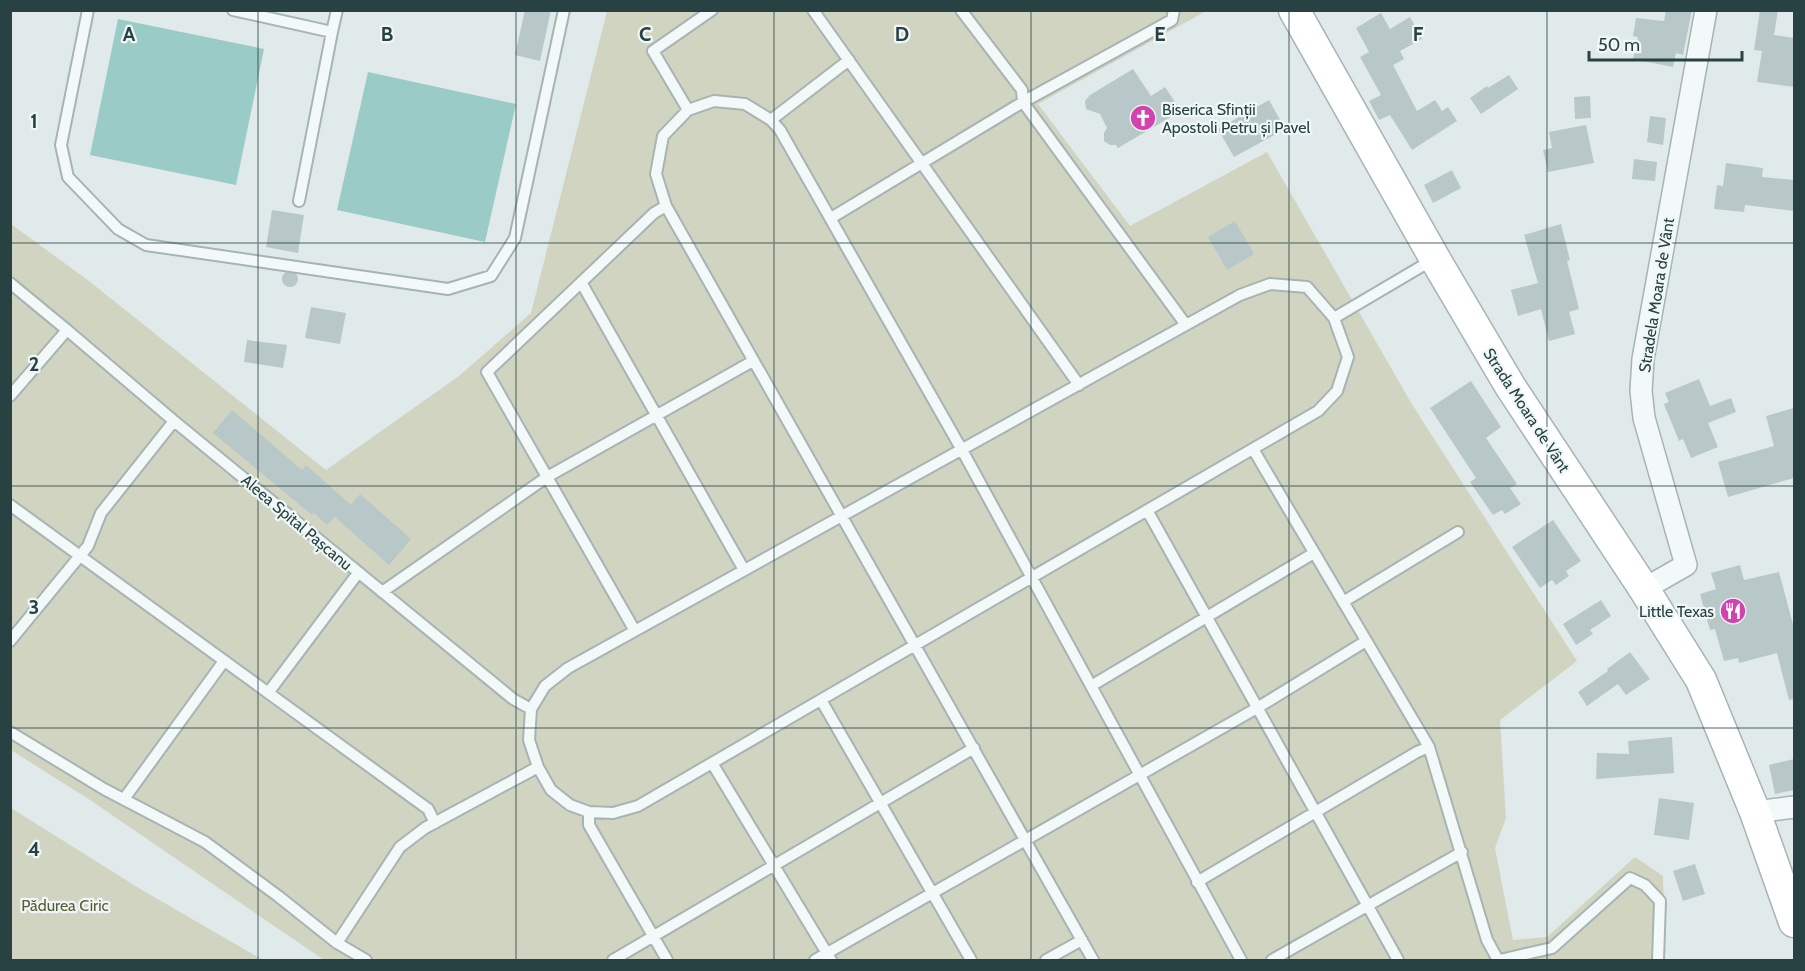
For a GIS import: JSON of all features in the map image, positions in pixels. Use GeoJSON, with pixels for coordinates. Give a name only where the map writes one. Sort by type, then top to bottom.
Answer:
{"type":"FeatureCollection","features":[{"type":"Feature","properties":{"kind":"main road","name":"Strada Moara de Vânt"},"geometry":{"type":"LineString","coordinates":[[1294,10],[1510,386],[1701,680],[1755,812],[1794,922]]}},
{"type":"Feature","properties":{"kind":"street","name":"Stradela Moara de Vânt"},"geometry":{"type":"LineString","coordinates":[[1644,589],[1686,565],[1644,417],[1641,392],[1643,359],[1706,10]]}},
{"type":"Feature","properties":{"kind":"street"},"geometry":{"type":"LineString","coordinates":[[1755,812],[1794,807]]}},
{"type":"Feature","properties":{"kind":"lane"},"geometry":{"type":"LineString","coordinates":[[88,10],[61,145],[68,177],[118,229],[146,244],[448,289],[491,276],[515,238],[564,10]]}},
{"type":"Feature","properties":{"kind":"lane"},"geometry":{"type":"LineString","coordinates":[[233,10],[332,32]]}},
{"type":"Feature","properties":{"kind":"lane"},"geometry":{"type":"LineString","coordinates":[[299,201],[336,10]]}},
{"type":"Feature","properties":{"kind":"lane"},"geometry":{"type":"LineString","coordinates":[[688,110],[653,51],[712,10]]}},
{"type":"Feature","properties":{"kind":"lane"},"geometry":{"type":"LineString","coordinates":[[813,10],[1078,385]]}},
{"type":"Feature","properties":{"kind":"lane"},"geometry":{"type":"LineString","coordinates":[[961,10],[1022,90],[1023,102],[1186,325]]}},
{"type":"Feature","properties":{"kind":"lane"},"geometry":{"type":"LineString","coordinates":[[831,218],[1023,102],[1172,20],[1174,10]]}},
{"type":"Feature","properties":{"kind":"lane"},"geometry":{"type":"LineString","coordinates":[[771,120],[849,60]]}},
{"type":"Feature","properties":{"kind":"lane"},"geometry":{"type":"LineString","coordinates":[[1093,960],[666,206],[656,174],[663,136],[688,110],[714,101],[745,104],[771,120],[780,130],[962,450],[1241,960]]}},
{"type":"Feature","properties":{"kind":"lane"},"geometry":{"type":"LineString","coordinates":[[635,631],[487,372],[654,213],[666,206]]}},
{"type":"Feature","properties":{"kind":"lane"},"geometry":{"type":"LineString","coordinates":[[1334,318],[1435,259]]}},
{"type":"Feature","properties":{"kind":"lane"},"geometry":{"type":"LineString","coordinates":[[581,282],[744,570]]}},
{"type":"Feature","properties":{"kind":"lane","name":"Aleea Spital Pașcanu"},"geometry":{"type":"LineString","coordinates":[[10,283],[358,573],[513,699],[531,709]]}},
{"type":"Feature","properties":{"kind":"lane"},"geometry":{"type":"LineString","coordinates":[[1270,284],[1307,287],[1334,318],[1348,357],[1338,391],[1318,411],[638,806],[613,813],[589,812],[570,805],[551,790],[538,767],[529,740],[531,709],[546,686],[568,668],[1240,295],[1270,284]]}},
{"type":"Feature","properties":{"kind":"lane"},"geometry":{"type":"LineString","coordinates":[[10,396],[67,330]]}},
{"type":"Feature","properties":{"kind":"lane"},"geometry":{"type":"LineString","coordinates":[[382,592],[547,477],[753,361]]}},
{"type":"Feature","properties":{"kind":"lane"},"geometry":{"type":"LineString","coordinates":[[10,641],[88,546],[101,513],[174,421]]}},
{"type":"Feature","properties":{"kind":"lane"},"geometry":{"type":"LineString","coordinates":[[1253,448],[1429,747],[1487,940],[1499,960],[1552,948],[1630,878],[1645,885],[1660,901],[1658,960]]}},
{"type":"Feature","properties":{"kind":"lane"},"geometry":{"type":"LineString","coordinates":[[10,505],[428,809],[435,823]]}},
{"type":"Feature","properties":{"kind":"lane"},"geometry":{"type":"LineString","coordinates":[[1147,510],[1398,960]]}},
{"type":"Feature","properties":{"kind":"lane"},"geometry":{"type":"LineString","coordinates":[[1343,602],[1458,532]]}},
{"type":"Feature","properties":{"kind":"lane"},"geometry":{"type":"LineString","coordinates":[[1091,686],[1314,553]]}},
{"type":"Feature","properties":{"kind":"lane"},"geometry":{"type":"LineString","coordinates":[[268,693],[358,573]]}},
{"type":"Feature","properties":{"kind":"lane"},"geometry":{"type":"LineString","coordinates":[[815,960],[829,957],[932,893],[1140,776],[1366,641]]}},
{"type":"Feature","properties":{"kind":"lane"},"geometry":{"type":"LineString","coordinates":[[124,799],[224,661]]}},
{"type":"Feature","properties":{"kind":"lane"},"geometry":{"type":"LineString","coordinates":[[821,700],[970,960]]}},
{"type":"Feature","properties":{"kind":"lane"},"geometry":{"type":"LineString","coordinates":[[10,732],[104,789],[205,842],[337,943],[366,960]]}},
{"type":"Feature","properties":{"kind":"lane"},"geometry":{"type":"LineString","coordinates":[[1197,882],[1429,747]]}},
{"type":"Feature","properties":{"kind":"lane"},"geometry":{"type":"LineString","coordinates":[[613,960],[974,748]]}},
{"type":"Feature","properties":{"kind":"lane"},"geometry":{"type":"LineString","coordinates":[[712,763],[829,957]]}},
{"type":"Feature","properties":{"kind":"lane"},"geometry":{"type":"LineString","coordinates":[[337,943],[400,847],[435,823],[538,767]]}},
{"type":"Feature","properties":{"kind":"lane"},"geometry":{"type":"LineString","coordinates":[[589,812],[589,825],[667,960]]}},
{"type":"Feature","properties":{"kind":"lane"},"geometry":{"type":"LineString","coordinates":[[1272,960],[1462,852]]}},
{"type":"Feature","properties":{"kind":"lane"},"geometry":{"type":"LineString","coordinates":[[1046,960],[1082,940]]}},
{"type":"Feature","properties":{"kind":"green space"},"geometry":{"type":"Polygon","coordinates":[[[607,11],[1206,11],[1038,104],[1130,226],[1267,152],[1413,406],[1577,661],[1500,720],[1506,818],[1495,848],[1513,940],[1547,937],[1635,857],[1663,876],[1665,960],[324,960],[90,800],[11,750],[11,224],[89,281],[326,470],[459,376],[531,313],[607,11]]]}},
{"type":"Feature","properties":{"kind":"green space","name":"Pădurea Ciric"},"geometry":{"type":"Polygon","coordinates":[[[11,808],[142,890],[263,960],[11,960],[11,808]]]}},
{"type":"Feature","properties":{"kind":"water"},"geometry":{"type":"Polygon","coordinates":[[[118,19],[264,49],[236,185],[90,155],[118,19]]]}},
{"type":"Feature","properties":{"kind":"water"},"geometry":{"type":"Polygon","coordinates":[[[368,72],[516,104],[485,242],[337,210],[368,72]]]}},
{"type":"Feature","properties":{"kind":"building"},"geometry":{"type":"Polygon","coordinates":[[[525,10],[551,10],[540,61],[515,55],[525,10]]]}},
{"type":"Feature","properties":{"kind":"building"},"geometry":{"type":"Polygon","coordinates":[[[1666,10],[1692,10],[1683,55],[1676,53],[1673,67],[1633,59],[1638,37],[1633,36],[1636,18],[1664,21],[1666,10]]]}},
{"type":"Feature","properties":{"kind":"building"},"geometry":{"type":"Polygon","coordinates":[[[1760,10],[1778,10],[1774,35],[1794,38],[1794,87],[1757,82],[1762,51],[1754,50],[1760,10]]]}},
{"type":"Feature","properties":{"kind":"building"},"geometry":{"type":"Polygon","coordinates":[[[1381,13],[1390,29],[1410,17],[1422,39],[1400,51],[1404,59],[1393,65],[1417,111],[1435,100],[1442,111],[1448,107],[1457,121],[1412,150],[1390,115],[1379,120],[1369,101],[1381,95],[1360,57],[1369,52],[1356,28],[1381,13]]]}},
{"type":"Feature","properties":{"kind":"building"},"geometry":{"type":"Polygon","coordinates":[[[1133,69],[1151,96],[1165,87],[1181,111],[1118,148],[1104,141],[1107,128],[1100,114],[1086,109],[1085,101],[1090,95],[1133,69]]]}},
{"type":"Feature","properties":{"kind":"building"},"geometry":{"type":"Polygon","coordinates":[[[1509,75],[1518,89],[1481,114],[1470,98],[1509,75]]]}},
{"type":"Feature","properties":{"kind":"building"},"geometry":{"type":"Polygon","coordinates":[[[1590,96],[1591,118],[1575,119],[1574,97],[1590,96]]]}},
{"type":"Feature","properties":{"kind":"building"},"geometry":{"type":"Polygon","coordinates":[[[1269,100],[1285,129],[1234,157],[1218,129],[1269,100]]]}},
{"type":"Feature","properties":{"kind":"building"},"geometry":{"type":"Polygon","coordinates":[[[1650,116],[1666,118],[1663,145],[1647,142],[1650,116]]]}},
{"type":"Feature","properties":{"kind":"building"},"geometry":{"type":"Polygon","coordinates":[[[1586,125],[1594,163],[1548,172],[1543,150],[1552,148],[1549,132],[1586,125]]]}},
{"type":"Feature","properties":{"kind":"building"},"geometry":{"type":"Polygon","coordinates":[[[1634,159],[1657,162],[1655,181],[1632,179],[1634,159]]]}},
{"type":"Feature","properties":{"kind":"building"},"geometry":{"type":"Polygon","coordinates":[[[1726,163],[1763,168],[1762,177],[1794,180],[1794,211],[1745,205],[1744,212],[1714,209],[1717,185],[1723,186],[1726,163]]]}},
{"type":"Feature","properties":{"kind":"building"},"geometry":{"type":"Polygon","coordinates":[[[1452,170],[1461,188],[1433,203],[1424,185],[1452,170]]]}},
{"type":"Feature","properties":{"kind":"building"},"geometry":{"type":"Polygon","coordinates":[[[272,210],[304,215],[298,253],[266,247],[272,210]]]}},
{"type":"Feature","properties":{"kind":"building"},"geometry":{"type":"Polygon","coordinates":[[[1235,221],[1254,254],[1227,270],[1208,237],[1235,221]]]}},
{"type":"Feature","properties":{"kind":"building"},"geometry":{"type":"Polygon","coordinates":[[[1561,224],[1579,309],[1569,312],[1575,334],[1549,341],[1541,309],[1518,316],[1511,290],[1538,283],[1524,235],[1561,224]]]}},
{"type":"Feature","properties":{"kind":"building"},"geometry":{"type":"Polygon","coordinates":[[[290,271],[298,279],[290,287],[282,279],[290,271]]]}},
{"type":"Feature","properties":{"kind":"building"},"geometry":{"type":"Polygon","coordinates":[[[311,307],[346,313],[340,344],[305,338],[311,307]]]}},
{"type":"Feature","properties":{"kind":"building"},"geometry":{"type":"Polygon","coordinates":[[[247,340],[287,345],[283,368],[244,362],[247,340]]]}},
{"type":"Feature","properties":{"kind":"building"},"geometry":{"type":"Polygon","coordinates":[[[1699,379],[1710,406],[1731,398],[1736,412],[1708,423],[1718,447],[1691,458],[1683,439],[1679,441],[1664,404],[1669,402],[1665,393],[1699,379]]]}},
{"type":"Feature","properties":{"kind":"building"},"geometry":{"type":"Polygon","coordinates":[[[1471,381],[1501,427],[1486,438],[1517,484],[1510,488],[1521,504],[1505,514],[1502,510],[1493,515],[1470,482],[1476,478],[1430,408],[1471,381]]]}},
{"type":"Feature","properties":{"kind":"building"},"geometry":{"type":"Polygon","coordinates":[[[1794,408],[1794,478],[1728,497],[1718,462],[1774,446],[1766,416],[1794,408]]]}},
{"type":"Feature","properties":{"kind":"building"},"geometry":{"type":"Polygon","coordinates":[[[232,410],[302,470],[306,465],[351,505],[360,494],[411,539],[389,565],[335,517],[327,525],[314,513],[312,515],[213,433],[232,410]]]}},
{"type":"Feature","properties":{"kind":"building"},"geometry":{"type":"Polygon","coordinates":[[[1553,520],[1581,561],[1566,571],[1569,576],[1556,585],[1552,580],[1540,588],[1512,547],[1553,520]]]}},
{"type":"Feature","properties":{"kind":"building","name":"Little Texas"},"geometry":{"type":"Polygon","coordinates":[[[1740,565],[1744,580],[1779,572],[1794,628],[1794,699],[1789,700],[1777,653],[1739,663],[1738,658],[1724,661],[1715,629],[1710,630],[1700,594],[1716,589],[1711,573],[1740,565]]]}},
{"type":"Feature","properties":{"kind":"building"},"geometry":{"type":"Polygon","coordinates":[[[1601,600],[1611,616],[1590,630],[1593,634],[1576,645],[1563,624],[1601,600]]]}},
{"type":"Feature","properties":{"kind":"building"},"geometry":{"type":"Polygon","coordinates":[[[1630,652],[1650,679],[1626,695],[1618,684],[1587,706],[1578,692],[1630,652]]]}},
{"type":"Feature","properties":{"kind":"building"},"geometry":{"type":"Polygon","coordinates":[[[1672,737],[1674,773],[1596,779],[1597,753],[1629,754],[1628,741],[1672,737]]]}},
{"type":"Feature","properties":{"kind":"building"},"geometry":{"type":"Polygon","coordinates":[[[1794,759],[1794,790],[1775,794],[1769,765],[1794,759]]]}},
{"type":"Feature","properties":{"kind":"building"},"geometry":{"type":"Polygon","coordinates":[[[1659,798],[1694,803],[1689,840],[1654,835],[1659,798]]]}},
{"type":"Feature","properties":{"kind":"building"},"geometry":{"type":"Polygon","coordinates":[[[1695,864],[1705,894],[1683,901],[1673,871],[1695,864]]]}},
{"type":"Feature","properties":{"kind":"place","name":"Biserica Sfinții Apostoli Petru și Pavel"},"geometry":{"type":"Point","coordinates":[1143,118]}},
{"type":"Feature","properties":{"kind":"place","name":"Little Texas"},"geometry":{"type":"Point","coordinates":[1733,611]}}]}
